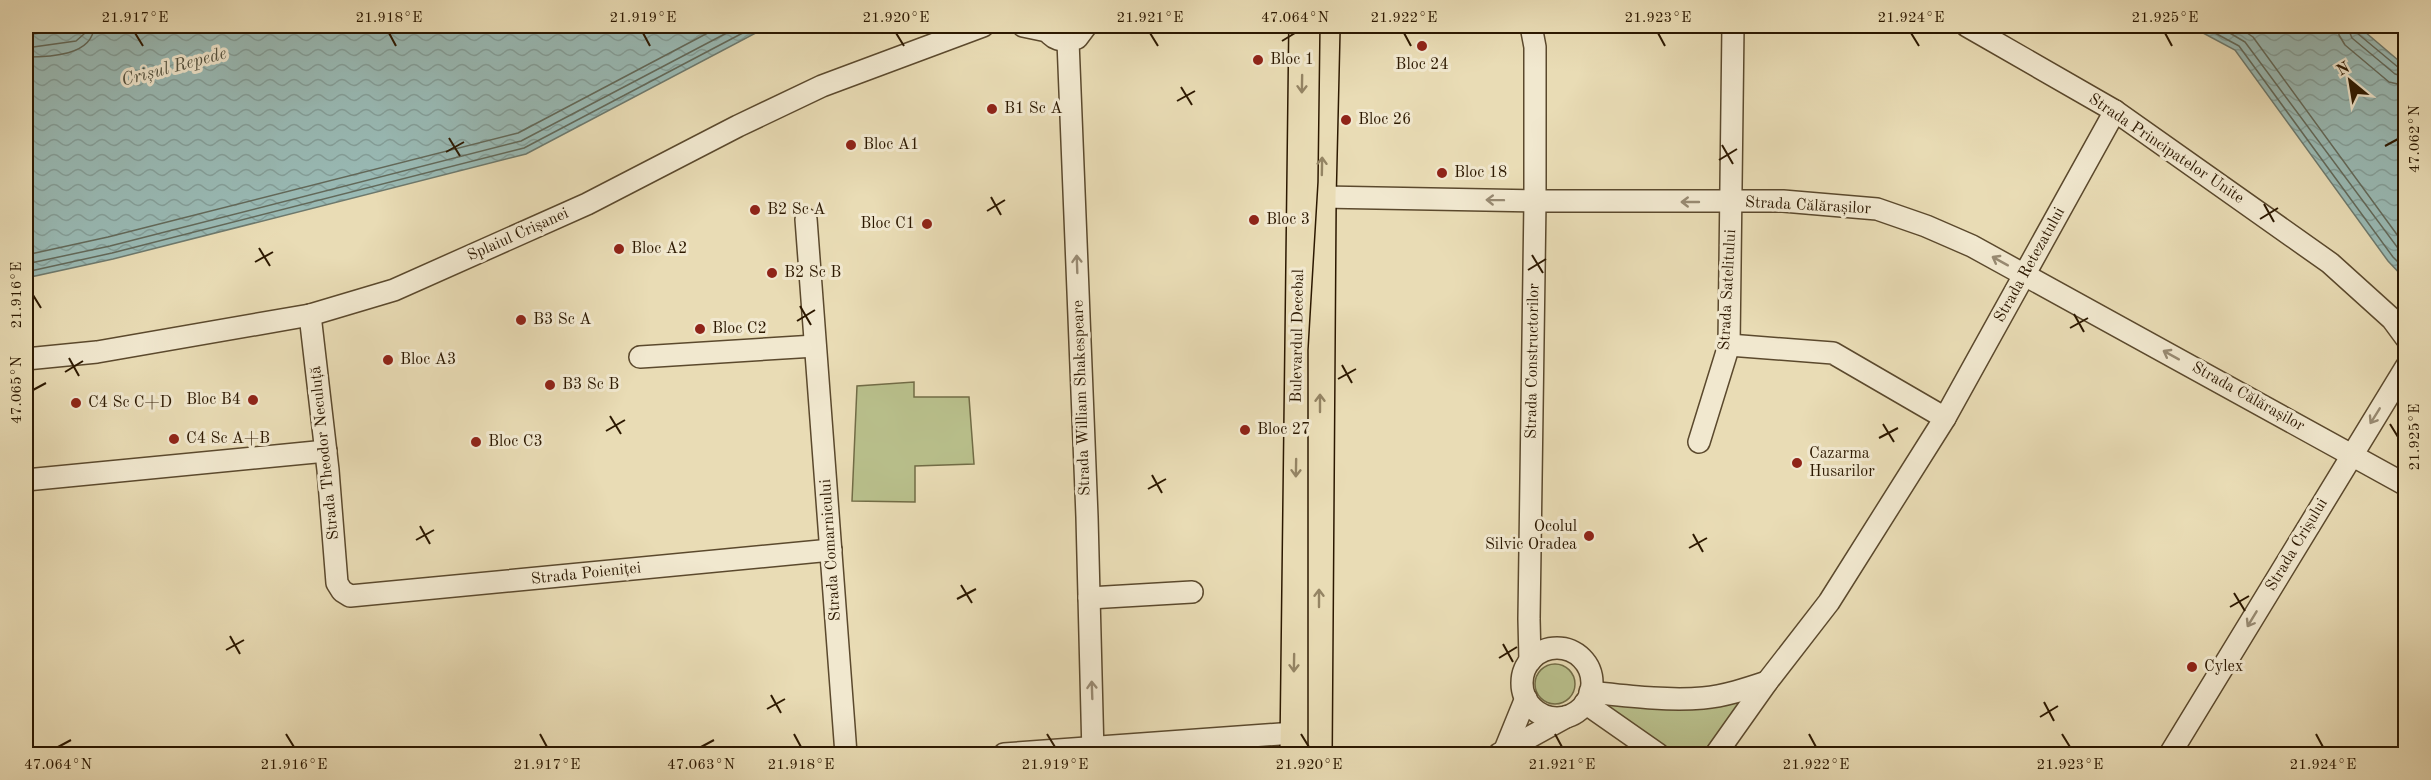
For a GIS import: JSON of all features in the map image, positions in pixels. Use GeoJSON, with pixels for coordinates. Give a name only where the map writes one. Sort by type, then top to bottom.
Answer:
{"type":"FeatureCollection","features":[{"type":"Feature","properties":{"kind":"main road","name":"Bulevardul Decebal"},"geometry":{"type":"LineString","coordinates":[[1294,744],[1303,26]]}},
{"type":"Feature","properties":{"kind":"main road","name":"Bulevardul Decebal"},"geometry":{"type":"LineString","coordinates":[[1318,754],[1322,197],[1326,26]]}},
{"type":"Feature","properties":{"kind":"street","name":"Splaiul Crișanei"},"geometry":{"type":"LineString","coordinates":[[26,359],[97,352],[310,315],[394,290],[586,204],[822,86],[983,26]]}},
{"type":"Feature","properties":{"kind":"street"},"geometry":{"type":"LineString","coordinates":[[1023,26],[1046,28],[1054,38],[1068,41],[1077,38],[1086,26]]}},
{"type":"Feature","properties":{"kind":"street","name":"Strada Constructorilor"},"geometry":{"type":"LineString","coordinates":[[1530,660],[1535,201],[1535,47],[1531,26]]}},
{"type":"Feature","properties":{"kind":"street","name":"Strada Satelitului"},"geometry":{"type":"LineString","coordinates":[[1699,442],[1729,345],[1733,26]]}},
{"type":"Feature","properties":{"kind":"street","name":"Strada Principatelor Unite"},"geometry":{"type":"LineString","coordinates":[[1966,26],[2115,111],[2330,263],[2392,319],[2406,338]]}},
{"type":"Feature","properties":{"kind":"street","name":"Strada William Shakespeare"},"geometry":{"type":"LineString","coordinates":[[1068,41],[1093,752]]}},
{"type":"Feature","properties":{"kind":"street","name":"Strada Retezatului"},"geometry":{"type":"LineString","coordinates":[[1716,754],[1767,682],[1829,602],[1946,418],[2115,111]]}},
{"type":"Feature","properties":{"kind":"street","name":"Strada Călărașilor"},"geometry":{"type":"LineString","coordinates":[[1322,197],[1535,201],[1783,201],[1877,209],[1926,226],[1972,246],[2406,485]]}},
{"type":"Feature","properties":{"kind":"street","name":"Strada Comarnicului"},"geometry":{"type":"LineString","coordinates":[[806,219],[846,754]]}},
{"type":"Feature","properties":{"kind":"street","name":"Strada Theodor Neculuță"},"geometry":{"type":"LineString","coordinates":[[310,315],[326,452],[337,583],[342,591]]}},
{"type":"Feature","properties":{"kind":"street"},"geometry":{"type":"LineString","coordinates":[[1729,345],[1833,353],[1946,418]]}},
{"type":"Feature","properties":{"kind":"street"},"geometry":{"type":"LineString","coordinates":[[640,357],[815,346]]}},
{"type":"Feature","properties":{"kind":"street","name":"Strada Crișului"},"geometry":{"type":"LineString","coordinates":[[2170,754],[2406,367]]}},
{"type":"Feature","properties":{"kind":"street"},"geometry":{"type":"LineString","coordinates":[[26,480],[326,452]]}},
{"type":"Feature","properties":{"kind":"street","name":"Strada Poieniței"},"geometry":{"type":"LineString","coordinates":[[342,591],[350,596],[371,595],[831,550]]}},
{"type":"Feature","properties":{"kind":"street"},"geometry":{"type":"LineString","coordinates":[[1089,598],[1192,592]]}},
{"type":"Feature","properties":{"kind":"street"},"geometry":{"type":"LineString","coordinates":[[1502,754],[1582,703],[1590,672],[1579,656],[1571,651],[1552,648],[1530,660],[1522,678],[1526,698],[1540,713],[1551,717],[1582,703],[1704,698],[1767,682]]}},
{"type":"Feature","properties":{"kind":"street"},"geometry":{"type":"LineString","coordinates":[[1502,754],[1526,698]]}},
{"type":"Feature","properties":{"kind":"street"},"geometry":{"type":"LineString","coordinates":[[1582,703],[1658,754]]}},
{"type":"Feature","properties":{"kind":"street"},"geometry":{"type":"LineString","coordinates":[[1004,754],[1294,744]]}},
{"type":"Feature","properties":{"kind":"green space"},"geometry":{"type":"Polygon","coordinates":[[[914,382],[914,397],[969,397],[974,464],[915,466],[915,502],[852,501],[857,386],[914,382]]]}},
{"type":"Feature","properties":{"kind":"green space"},"geometry":{"type":"Polygon","coordinates":[[[1555,664],[1563,665],[1569,670],[1574,676],[1574,692],[1569,698],[1563,703],[1555,704],[1547,703],[1541,698],[1536,692],[1535,684],[1536,676],[1541,670],[1547,665],[1555,664]]]}},
{"type":"Feature","properties":{"kind":"green space"},"geometry":{"type":"Polygon","coordinates":[[[1767,682],[1716,754],[1658,754],[1589,697],[1626,696],[1767,682]]]}},
{"type":"Feature","properties":{"kind":"water","name":"Crișul Repede"},"geometry":{"type":"Polygon","coordinates":[[[91,26],[769,26],[526,154],[113,259],[26,278],[26,35],[91,26]]]}},
{"type":"Feature","properties":{"kind":"water"},"geometry":{"type":"Polygon","coordinates":[[[2190,26],[2358,26],[2405,66],[2405,279],[2388,261],[2235,50],[2190,26]]]}},
{"type":"Feature","properties":{"kind":"tram line"},"geometry":{"type":"LineString","coordinates":[[1308,754],[1308,350],[1318,182],[1320,26]]}},
{"type":"Feature","properties":{"kind":"place","name":"Bloc 24"},"geometry":{"type":"Point","coordinates":[1422,46]}},
{"type":"Feature","properties":{"kind":"place","name":"Bloc 1"},"geometry":{"type":"Point","coordinates":[1258,60]}},
{"type":"Feature","properties":{"kind":"place","name":"B1 Sc A"},"geometry":{"type":"Point","coordinates":[992,109]}},
{"type":"Feature","properties":{"kind":"place","name":"Bloc 26"},"geometry":{"type":"Point","coordinates":[1346,120]}},
{"type":"Feature","properties":{"kind":"place","name":"Bloc A1"},"geometry":{"type":"Point","coordinates":[851,145]}},
{"type":"Feature","properties":{"kind":"place","name":"Bloc 18"},"geometry":{"type":"Point","coordinates":[1442,173]}},
{"type":"Feature","properties":{"kind":"place","name":"B2 Sc A"},"geometry":{"type":"Point","coordinates":[755,210]}},
{"type":"Feature","properties":{"kind":"place","name":"Bloc 3"},"geometry":{"type":"Point","coordinates":[1254,220]}},
{"type":"Feature","properties":{"kind":"place","name":"Bloc C1"},"geometry":{"type":"Point","coordinates":[927,224]}},
{"type":"Feature","properties":{"kind":"place","name":"Bloc A2"},"geometry":{"type":"Point","coordinates":[619,249]}},
{"type":"Feature","properties":{"kind":"place","name":"B2 Sc B"},"geometry":{"type":"Point","coordinates":[772,273]}},
{"type":"Feature","properties":{"kind":"place","name":"B3 Sc A"},"geometry":{"type":"Point","coordinates":[521,320]}},
{"type":"Feature","properties":{"kind":"place","name":"Bloc C2"},"geometry":{"type":"Point","coordinates":[700,329]}},
{"type":"Feature","properties":{"kind":"place","name":"Bloc A3"},"geometry":{"type":"Point","coordinates":[388,360]}},
{"type":"Feature","properties":{"kind":"place","name":"B3 Sc B"},"geometry":{"type":"Point","coordinates":[550,385]}},
{"type":"Feature","properties":{"kind":"place","name":"Bloc B4"},"geometry":{"type":"Point","coordinates":[253,400]}},
{"type":"Feature","properties":{"kind":"place","name":"C4 Sc C+D"},"geometry":{"type":"Point","coordinates":[76,403]}},
{"type":"Feature","properties":{"kind":"place","name":"Bloc 27"},"geometry":{"type":"Point","coordinates":[1245,430]}},
{"type":"Feature","properties":{"kind":"place","name":"C4 Sc A+B"},"geometry":{"type":"Point","coordinates":[174,439]}},
{"type":"Feature","properties":{"kind":"place","name":"Bloc C3"},"geometry":{"type":"Point","coordinates":[476,442]}},
{"type":"Feature","properties":{"kind":"place","name":"Cazarma Husarilor"},"geometry":{"type":"Point","coordinates":[1797,463]}},
{"type":"Feature","properties":{"kind":"place","name":"Ocolul Silvic Oradea"},"geometry":{"type":"Point","coordinates":[1589,536]}},
{"type":"Feature","properties":{"kind":"place","name":"Cylex"},"geometry":{"type":"Point","coordinates":[2192,667]}}]}
